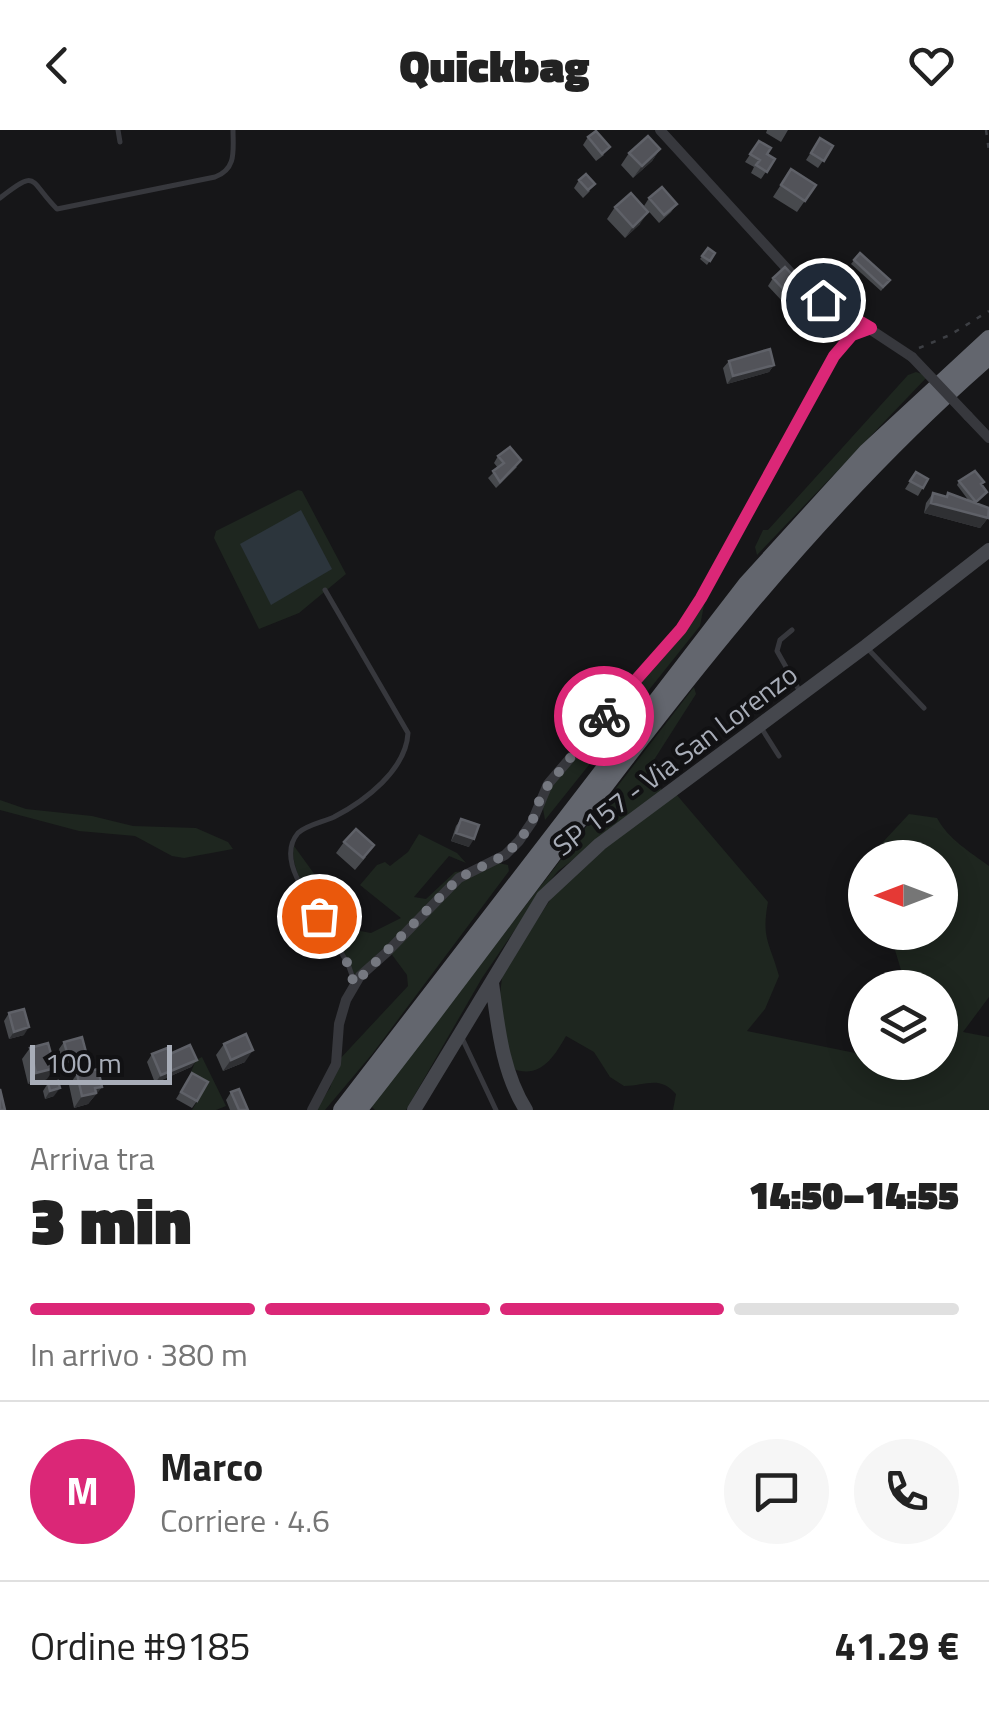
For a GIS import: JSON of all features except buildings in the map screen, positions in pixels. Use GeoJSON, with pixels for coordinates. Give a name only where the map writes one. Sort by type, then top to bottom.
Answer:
{"type":"FeatureCollection","features":[{"type":"Feature","properties":{"kind":"highway"},"geometry":{"type":"LineString","coordinates":[[342,1110],[746,584],[866,452],[989,339]]}},
{"type":"Feature","properties":{"kind":"highway"},"geometry":{"type":"LineString","coordinates":[[358,1110],[755,594],[874,462],[989,356]]}},
{"type":"Feature","properties":{"kind":"main road","name":"SP 157 - Via San Lorenzo"},"geometry":{"type":"LineString","coordinates":[[414,1110],[543,897],[560,878],[989,550]]}},
{"type":"Feature","properties":{"kind":"main road"},"geometry":{"type":"LineString","coordinates":[[492,982],[505,1061],[515,1093],[526,1110]]}},
{"type":"Feature","properties":{"kind":"street"},"geometry":{"type":"LineString","coordinates":[[660,130],[800,283],[911,355],[989,438]]}},
{"type":"Feature","properties":{"kind":"street"},"geometry":{"type":"LineString","coordinates":[[312,1110],[336,1064],[340,1024],[354,984],[459,878],[505,855],[520,840],[548,784],[681,629],[834,356],[852,335],[871,328]]}},
{"type":"Feature","properties":{"kind":"lane"},"geometry":{"type":"LineString","coordinates":[[118,130],[120,142]]}},
{"type":"Feature","properties":{"kind":"lane"},"geometry":{"type":"LineString","coordinates":[[0,198],[16,183],[30,180],[36,182],[57,209],[215,177],[229,170],[232,162],[232,130]]}},
{"type":"Feature","properties":{"kind":"lane"},"geometry":{"type":"LineString","coordinates":[[326,590],[408,732],[407,746],[397,766],[352,807],[301,830],[292,846],[291,864],[296,878],[348,964],[354,984]]}},
{"type":"Feature","properties":{"kind":"lane"},"geometry":{"type":"LineString","coordinates":[[792,630],[780,640],[777,651],[801,695]]}},
{"type":"Feature","properties":{"kind":"lane"},"geometry":{"type":"LineString","coordinates":[[866,646],[924,708]]}},
{"type":"Feature","properties":{"kind":"lane"},"geometry":{"type":"LineString","coordinates":[[760,726],[779,756]]}},
{"type":"Feature","properties":{"kind":"lane"},"geometry":{"type":"LineString","coordinates":[[460,1036],[496,1110]]}},
{"type":"Feature","properties":{"kind":"path"},"geometry":{"type":"LineString","coordinates":[[986,130],[989,151]]}},
{"type":"Feature","properties":{"kind":"path"},"geometry":{"type":"LineString","coordinates":[[911,355],[988,310]]}},
{"type":"Feature","properties":{"kind":"shaded area"},"geometry":{"type":"Polygon","coordinates":[[[916,372],[928,376],[757,555],[755,547],[763,530],[768,530],[908,375],[916,372]]]}},
{"type":"Feature","properties":{"kind":"shaded area"},"geometry":{"type":"Polygon","coordinates":[[[298,490],[346,574],[299,613],[259,629],[214,538],[216,531],[298,490]]]}},
{"type":"Feature","properties":{"kind":"shaded area"},"geometry":{"type":"Polygon","coordinates":[[[301,510],[332,569],[271,605],[240,544],[301,510]]]}},
{"type":"Feature","properties":{"kind":"shaded area"},"geometry":{"type":"Polygon","coordinates":[[[705,600],[700,626],[545,820],[541,797],[705,600]]]}},
{"type":"Feature","properties":{"kind":"shaded area"},"geometry":{"type":"Polygon","coordinates":[[[694,687],[696,694],[652,763],[662,792],[558,871],[482,978],[406,1110],[375,1110],[371,1106],[694,687]]]}},
{"type":"Feature","properties":{"kind":"shaded area"},"geometry":{"type":"Polygon","coordinates":[[[676,794],[768,902],[767,940],[779,976],[765,1009],[747,1031],[848,1052],[848,1080],[958,1080],[958,970],[901,970],[895,950],[958,950],[958,843],[989,866],[989,997],[963,1032],[989,1037],[989,1110],[673,1110],[676,1094],[670,1088],[658,1083],[624,1086],[610,1077],[594,1052],[566,1036],[544,1065],[530,1071],[511,1068],[499,1001],[503,971],[556,891],[600,851],[676,794]]]}},
{"type":"Feature","properties":{"kind":"shaded area"},"geometry":{"type":"Polygon","coordinates":[[[0,800],[26,809],[92,816],[133,826],[196,828],[228,842],[233,849],[184,858],[172,856],[135,836],[79,831],[0,810],[0,800]]]}},
{"type":"Feature","properties":{"kind":"shaded area"},"geometry":{"type":"Polygon","coordinates":[[[909,814],[937,818],[953,839],[885,840],[909,814]]]}},
{"type":"Feature","properties":{"kind":"shaded area"},"geometry":{"type":"Polygon","coordinates":[[[419,834],[457,853],[466,863],[449,856],[414,897],[426,899],[455,872],[466,871],[355,975],[306,892],[298,875],[294,846],[355,930],[371,933],[401,918],[360,885],[377,865],[385,862],[390,866],[408,852],[419,834]]]}},
{"type":"Feature","properties":{"kind":"shaded area"},"geometry":{"type":"Polygon","coordinates":[[[498,863],[508,865],[509,871],[373,1053],[325,1110],[315,1110],[330,1088],[338,1061],[408,986],[407,975],[390,952],[457,884],[498,863]]]}},
{"type":"Feature","properties":{"kind":"shaded area"},"geometry":{"type":"Polygon","coordinates":[[[202,1057],[226,1106],[216,1110],[192,1110],[205,1088],[189,1077],[196,1060],[202,1057]]]}},
{"type":"Feature","properties":{"kind":"way so far"},"geometry":{"type":"LineString","coordinates":[[319,916],[348,964],[354,984],[459,878],[505,855],[520,840],[532,822],[542,793],[604,716]]}},
{"type":"Feature","properties":{"kind":"route"},"geometry":{"type":"LineString","coordinates":[[604,716],[681,629],[701,598],[834,356],[852,335],[871,328],[823,300]]}}]}
